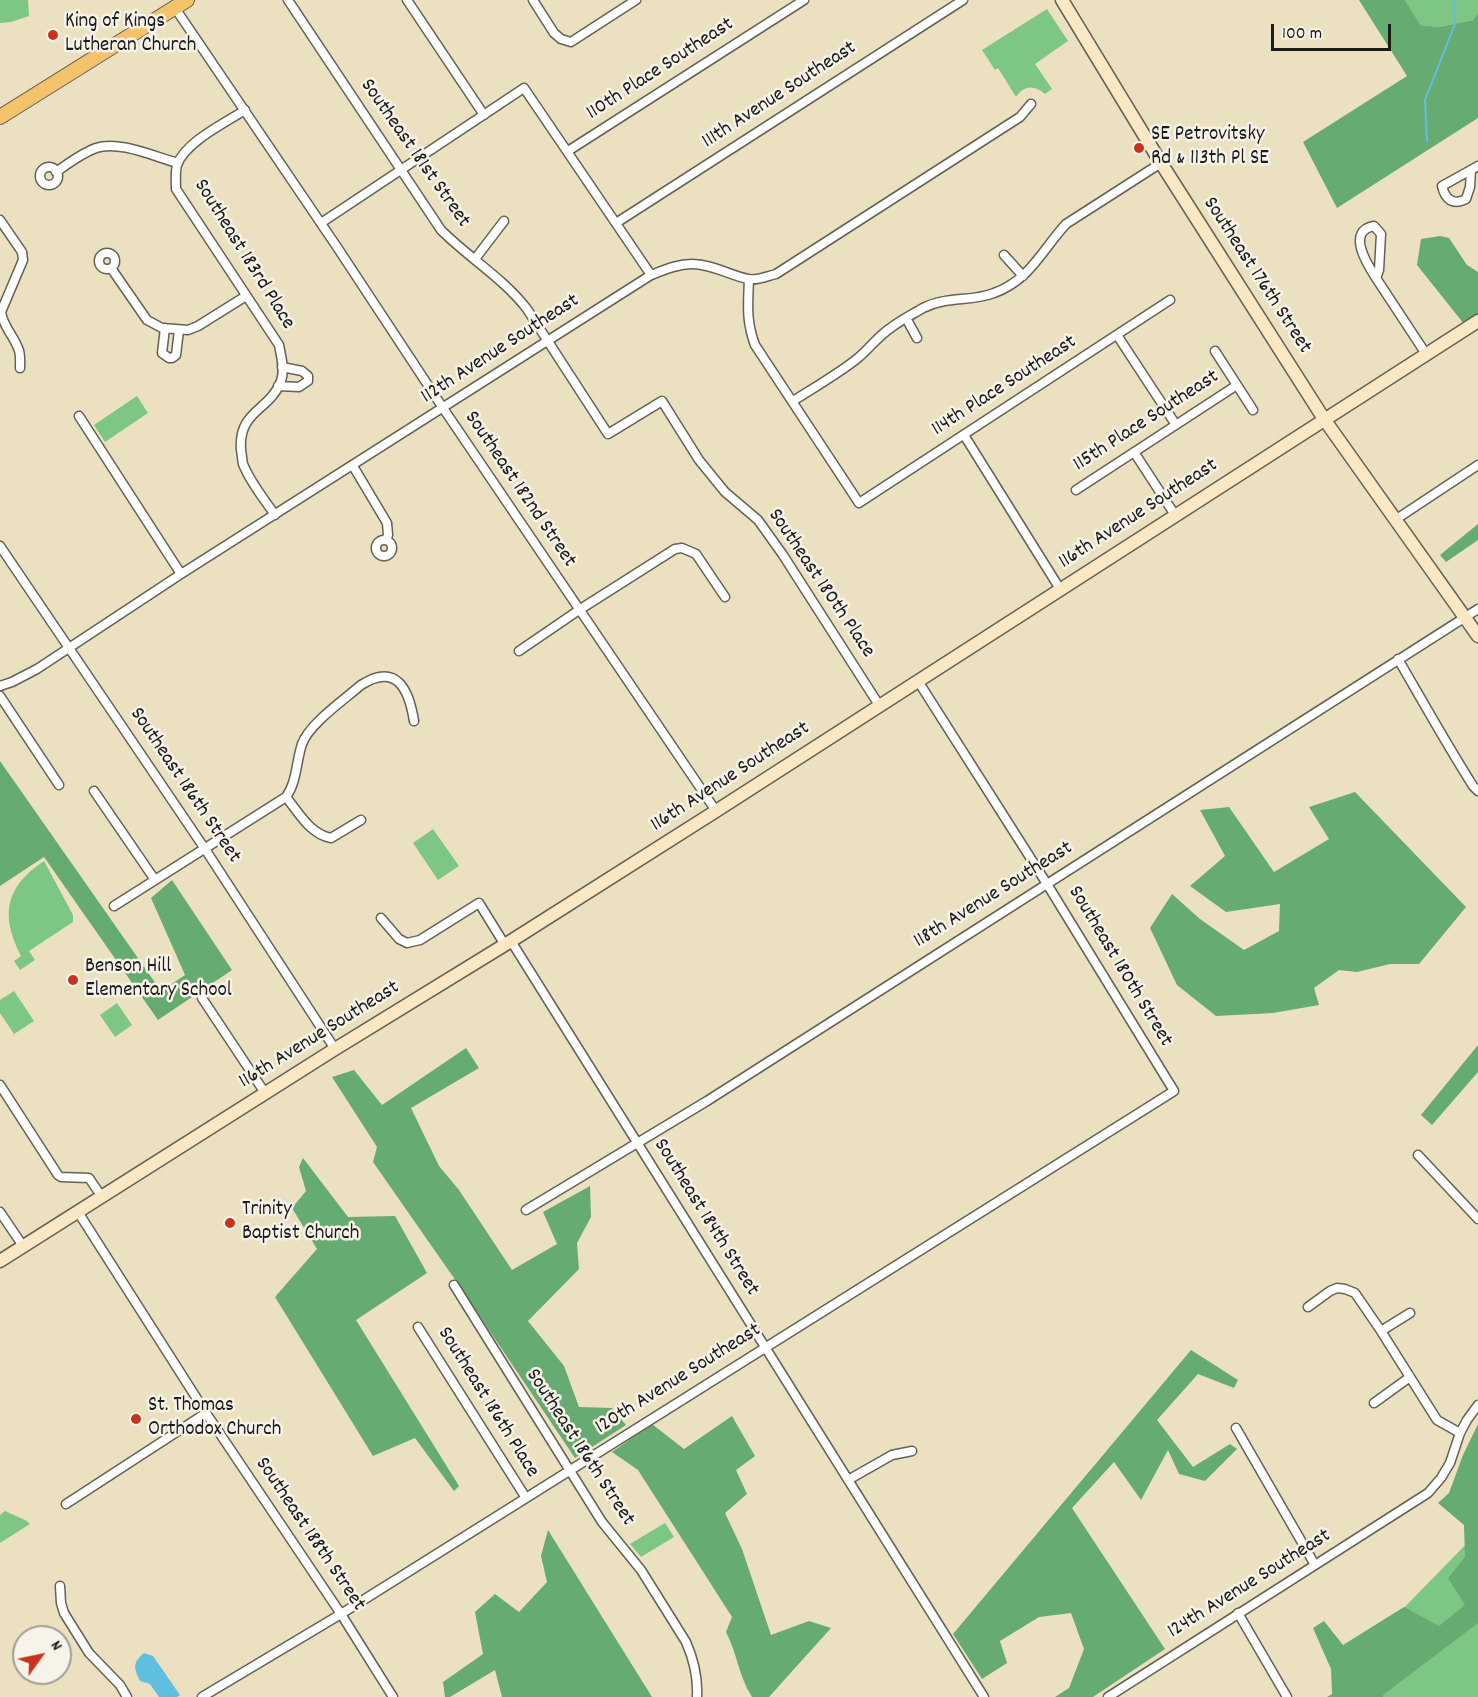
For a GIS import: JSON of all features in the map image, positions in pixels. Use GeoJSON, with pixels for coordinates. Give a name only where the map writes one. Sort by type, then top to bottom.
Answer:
{"type":"FeatureCollection","features":[{"type":"Feature","properties":{"kind":"main road"},"geometry":{"type":"LineString","coordinates":[[0,117],[187,0]]}},
{"type":"Feature","properties":{"kind":"street","name":"Southeast 181st Street"},"geometry":{"type":"LineString","coordinates":[[288,0],[441,230],[513,291],[608,434],[662,401]]}},
{"type":"Feature","properties":{"kind":"street"},"geometry":{"type":"LineString","coordinates":[[407,0],[484,115]]}},
{"type":"Feature","properties":{"kind":"street"},"geometry":{"type":"LineString","coordinates":[[533,0],[554,33],[561,39],[571,42],[636,0]]}},
{"type":"Feature","properties":{"kind":"street","name":"110th Place Southeast"},"geometry":{"type":"LineString","coordinates":[[567,151],[804,0]]}},
{"type":"Feature","properties":{"kind":"street","name":"111th Avenue Southeast"},"geometry":{"type":"LineString","coordinates":[[616,223],[963,0]]}},
{"type":"Feature","properties":{"kind":"street","name":"Southeast 176th Street"},"geometry":{"type":"LineString","coordinates":[[1062,0],[1161,163],[1324,419],[1478,636]]}},
{"type":"Feature","properties":{"kind":"street","name":"Southeast 182nd Street"},"geometry":{"type":"LineString","coordinates":[[175,8],[716,811]]}},
{"type":"Feature","properties":{"kind":"street"},"geometry":{"type":"LineString","coordinates":[[321,224],[524,88],[651,275]]}},
{"type":"Feature","properties":{"kind":"street"},"geometry":{"type":"LineString","coordinates":[[1031,104],[1020,117],[776,274],[749,279],[747,314],[755,345],[793,401],[858,358],[891,327],[925,307],[944,300],[993,294],[1011,285],[1042,256],[1066,224],[1161,163]]}},
{"type":"Feature","properties":{"kind":"street"},"geometry":{"type":"LineString","coordinates":[[56,172],[88,151],[110,145],[121,146],[178,163],[196,142],[244,110]]}},
{"type":"Feature","properties":{"kind":"street","name":"Southeast 183rd Place"},"geometry":{"type":"LineString","coordinates":[[178,163],[176,189],[279,345],[281,381],[272,395],[249,418],[242,430],[241,443],[243,462],[249,476],[275,515]]}},
{"type":"Feature","properties":{"kind":"street"},"geometry":{"type":"LineString","coordinates":[[0,220],[22,252],[23,260],[1,312],[2,320],[19,348],[20,368]]}},
{"type":"Feature","properties":{"kind":"street"},"geometry":{"type":"LineString","coordinates":[[475,259],[504,221]]}},
{"type":"Feature","properties":{"kind":"street"},"geometry":{"type":"LineString","coordinates":[[1376,278],[1379,270],[1381,234],[1374,226],[1367,228],[1359,239],[1363,253],[1376,278],[1426,354]]}},
{"type":"Feature","properties":{"kind":"street"},"geometry":{"type":"LineString","coordinates":[[1004,255],[1023,276]]}},
{"type":"Feature","properties":{"kind":"street","name":"112th Avenue Southeast"},"geometry":{"type":"LineString","coordinates":[[0,686],[37,669],[181,574],[651,275],[673,266],[693,264],[715,267],[749,279]]}},
{"type":"Feature","properties":{"kind":"street"},"geometry":{"type":"LineString","coordinates":[[111,268],[147,320],[165,328],[188,330],[246,296]]}},
{"type":"Feature","properties":{"kind":"street","name":"114th Place Southeast"},"geometry":{"type":"LineString","coordinates":[[793,401],[860,503],[1170,300]]}},
{"type":"Feature","properties":{"kind":"street"},"geometry":{"type":"LineString","coordinates":[[906,318],[917,338]]}},
{"type":"Feature","properties":{"kind":"street","name":"116th Avenue Southeast"},"geometry":{"type":"LineString","coordinates":[[0,1261],[716,811],[1478,321]]}},
{"type":"Feature","properties":{"kind":"street"},"geometry":{"type":"LineString","coordinates":[[165,328],[162,353],[169,358],[176,355],[177,330]]}},
{"type":"Feature","properties":{"kind":"street"},"geometry":{"type":"LineString","coordinates":[[1117,335],[1176,425]]}},
{"type":"Feature","properties":{"kind":"street","name":"115th Place Southeast"},"geometry":{"type":"LineString","coordinates":[[1215,351],[1253,410]]}},
{"type":"Feature","properties":{"kind":"street"},"geometry":{"type":"LineString","coordinates":[[278,386],[299,387],[308,381],[308,376],[302,371],[282,367]]}},
{"type":"Feature","properties":{"kind":"street","name":"115th Place Southeast"},"geometry":{"type":"LineString","coordinates":[[1076,490],[1237,385]]}},
{"type":"Feature","properties":{"kind":"street","name":"Southeast 180th Place"},"geometry":{"type":"LineString","coordinates":[[662,401],[706,468],[725,492],[758,520],[783,555],[879,705]]}},
{"type":"Feature","properties":{"kind":"street"},"geometry":{"type":"LineString","coordinates":[[79,416],[181,574]]}},
{"type":"Feature","properties":{"kind":"street"},"geometry":{"type":"LineString","coordinates":[[964,435],[1060,589]]}},
{"type":"Feature","properties":{"kind":"street"},"geometry":{"type":"LineString","coordinates":[[1134,452],[1175,515]]}},
{"type":"Feature","properties":{"kind":"street"},"geometry":{"type":"LineString","coordinates":[[1395,520],[1478,465]]}},
{"type":"Feature","properties":{"kind":"street"},"geometry":{"type":"LineString","coordinates":[[353,466],[387,523],[386,540]]}},
{"type":"Feature","properties":{"kind":"street","name":"Southeast 186th Street"},"geometry":{"type":"LineString","coordinates":[[0,546],[205,849],[336,1048]]}},
{"type":"Feature","properties":{"kind":"street"},"geometry":{"type":"LineString","coordinates":[[519,651],[675,549],[682,548],[696,554],[725,597]]}},
{"type":"Feature","properties":{"kind":"street","name":"118th Avenue Southeast"},"geometry":{"type":"LineString","coordinates":[[526,1210],[707,1101],[1478,609]]}},
{"type":"Feature","properties":{"kind":"street"},"geometry":{"type":"LineString","coordinates":[[1398,659],[1439,733],[1478,791]]}},
{"type":"Feature","properties":{"kind":"street"},"geometry":{"type":"LineString","coordinates":[[114,906],[286,797],[292,789],[302,742],[310,729],[369,680],[382,676],[392,677],[398,682],[410,699],[414,721]]}},
{"type":"Feature","properties":{"kind":"street","name":"Southeast 180th Street"},"geometry":{"type":"LineString","coordinates":[[918,681],[1174,1090]]}},
{"type":"Feature","properties":{"kind":"street"},"geometry":{"type":"LineString","coordinates":[[0,696],[59,785]]}},
{"type":"Feature","properties":{"kind":"street"},"geometry":{"type":"LineString","coordinates":[[93,791],[155,880]]}},
{"type":"Feature","properties":{"kind":"street"},"geometry":{"type":"LineString","coordinates":[[286,797],[313,831],[321,836],[331,838],[361,820]]}},
{"type":"Feature","properties":{"kind":"street","name":"Southeast 184th Street"},"geometry":{"type":"LineString","coordinates":[[381,918],[399,939],[407,943],[420,940],[479,903],[508,943],[637,1143],[984,1697]]}},
{"type":"Feature","properties":{"kind":"street"},"geometry":{"type":"LineString","coordinates":[[202,998],[265,1093]]}},
{"type":"Feature","properties":{"kind":"street"},"geometry":{"type":"LineString","coordinates":[[0,1084],[58,1175],[89,1178],[102,1197]]}},
{"type":"Feature","properties":{"kind":"street","name":"120th Avenue Southeast"},"geometry":{"type":"LineString","coordinates":[[202,1697],[341,1614],[1174,1090]]}},
{"type":"Feature","properties":{"kind":"street"},"geometry":{"type":"LineString","coordinates":[[1418,1155],[1478,1219]]}},
{"type":"Feature","properties":{"kind":"street"},"geometry":{"type":"LineString","coordinates":[[0,1212],[22,1246]]}},
{"type":"Feature","properties":{"kind":"street","name":"Southeast 188th Street"},"geometry":{"type":"LineString","coordinates":[[78,1212],[206,1413],[341,1614],[393,1697]]}},
{"type":"Feature","properties":{"kind":"street","name":"Southeast 186th Street"},"geometry":{"type":"LineString","coordinates":[[454,1285],[602,1522],[641,1570],[686,1642],[696,1670],[697,1697]]}},
{"type":"Feature","properties":{"kind":"street"},"geometry":{"type":"LineString","coordinates":[[1308,1307],[1329,1291],[1337,1288],[1345,1288],[1355,1293],[1382,1331],[1437,1420],[1460,1433]]}},
{"type":"Feature","properties":{"kind":"street"},"geometry":{"type":"LineString","coordinates":[[1382,1331],[1410,1313]]}},
{"type":"Feature","properties":{"kind":"street","name":"Southeast 186th Place"},"geometry":{"type":"LineString","coordinates":[[418,1327],[526,1498]]}},
{"type":"Feature","properties":{"kind":"street"},"geometry":{"type":"LineString","coordinates":[[1374,1402],[1410,1377]]}},
{"type":"Feature","properties":{"kind":"street","name":"124th Avenue Southeast"},"geometry":{"type":"LineString","coordinates":[[1108,1697],[1428,1493],[1450,1463],[1460,1433],[1478,1405]]}},
{"type":"Feature","properties":{"kind":"street"},"geometry":{"type":"LineString","coordinates":[[66,1504],[206,1413]]}},
{"type":"Feature","properties":{"kind":"street"},"geometry":{"type":"LineString","coordinates":[[1236,1428],[1315,1565]]}},
{"type":"Feature","properties":{"kind":"street"},"geometry":{"type":"LineString","coordinates":[[848,1480],[892,1455],[912,1451]]}},
{"type":"Feature","properties":{"kind":"street"},"geometry":{"type":"LineString","coordinates":[[60,1586],[64,1613],[89,1653],[120,1685],[128,1697]]}},
{"type":"Feature","properties":{"kind":"street"},"geometry":{"type":"LineString","coordinates":[[1238,1614],[1287,1697]]}},
{"type":"Feature","properties":{"kind":"green space"},"geometry":{"type":"Polygon","coordinates":[[[0,0],[28,0],[29,16],[0,23],[0,0]]]}},
{"type":"Feature","properties":{"kind":"green space"},"geometry":{"type":"Polygon","coordinates":[[[1359,0],[1405,0],[1420,25],[1439,27],[1473,20],[1478,12],[1478,118],[1337,208],[1303,142],[1407,76],[1359,0]]]}},
{"type":"Feature","properties":{"kind":"green space"},"geometry":{"type":"Polygon","coordinates":[[[1405,0],[1478,0],[1478,12],[1473,20],[1439,27],[1419,25],[1405,0]]]}},
{"type":"Feature","properties":{"kind":"green space"},"geometry":{"type":"Polygon","coordinates":[[[1047,9],[1068,41],[1035,64],[1052,89],[1045,94],[1034,88],[1026,88],[1016,97],[998,68],[995,70],[982,50],[1047,9]]]}},
{"type":"Feature","properties":{"kind":"green space"},"geometry":{"type":"Polygon","coordinates":[[[1440,236],[1449,238],[1467,265],[1478,272],[1478,314],[1464,324],[1417,265],[1421,239],[1440,236]]]}},
{"type":"Feature","properties":{"kind":"green space"},"geometry":{"type":"Polygon","coordinates":[[[137,396],[148,413],[105,442],[94,425],[137,396]]]}},
{"type":"Feature","properties":{"kind":"green space"},"geometry":{"type":"Polygon","coordinates":[[[1478,524],[1478,540],[1446,562],[1440,555],[1478,524]]]}},
{"type":"Feature","properties":{"kind":"green space"},"geometry":{"type":"Polygon","coordinates":[[[0,761],[161,991],[185,975],[151,898],[172,880],[232,970],[158,1020],[44,857],[0,886],[0,761]]]}},
{"type":"Feature","properties":{"kind":"green space"},"geometry":{"type":"Polygon","coordinates":[[[1355,792],[1466,907],[1419,964],[1390,964],[1357,972],[1339,970],[1314,988],[1319,1005],[1273,1013],[1216,1016],[1177,985],[1150,928],[1172,894],[1200,919],[1244,950],[1279,931],[1280,904],[1226,912],[1190,886],[1225,856],[1200,810],[1229,807],[1274,872],[1329,839],[1309,807],[1355,792]]]}},
{"type":"Feature","properties":{"kind":"green space"},"geometry":{"type":"Polygon","coordinates":[[[433,829],[459,866],[438,880],[413,843],[433,829]]]}},
{"type":"Feature","properties":{"kind":"green space"},"geometry":{"type":"Polygon","coordinates":[[[44,861],[73,915],[73,922],[29,951],[35,960],[20,970],[14,961],[21,956],[10,928],[10,903],[21,881],[44,861]]]}},
{"type":"Feature","properties":{"kind":"green space"},"geometry":{"type":"Polygon","coordinates":[[[14,991],[34,1021],[14,1034],[0,1013],[0,1000],[14,991]]]}},
{"type":"Feature","properties":{"kind":"green space"},"geometry":{"type":"Polygon","coordinates":[[[117,1003],[132,1025],[115,1037],[100,1015],[117,1003]]]}},
{"type":"Feature","properties":{"kind":"green space"},"geometry":{"type":"Polygon","coordinates":[[[1478,1045],[1478,1072],[1432,1125],[1421,1115],[1478,1045]]]}},
{"type":"Feature","properties":{"kind":"green space"},"geometry":{"type":"Polygon","coordinates":[[[466,1048],[479,1068],[411,1108],[439,1166],[459,1190],[512,1270],[557,1244],[543,1212],[590,1186],[591,1217],[577,1243],[579,1269],[528,1321],[564,1366],[579,1407],[612,1408],[626,1425],[575,1458],[373,1162],[377,1147],[332,1077],[354,1070],[382,1105],[466,1048]]]}},
{"type":"Feature","properties":{"kind":"green space"},"geometry":{"type":"Polygon","coordinates":[[[303,1158],[348,1217],[395,1216],[427,1273],[356,1320],[459,1486],[454,1491],[415,1438],[373,1456],[275,1297],[317,1249],[292,1208],[306,1191],[299,1167],[303,1158]]]}},
{"type":"Feature","properties":{"kind":"green space"},"geometry":{"type":"Polygon","coordinates":[[[1191,1350],[1238,1380],[1234,1388],[1198,1374],[1157,1420],[1193,1467],[1230,1444],[1237,1449],[1205,1481],[1179,1474],[1168,1450],[1141,1500],[1114,1462],[1072,1508],[1165,1649],[1093,1697],[1055,1697],[1069,1688],[1084,1649],[1071,1613],[1039,1617],[1000,1641],[1007,1663],[982,1679],[953,1634],[1191,1350]]]}},
{"type":"Feature","properties":{"kind":"green space"},"geometry":{"type":"Polygon","coordinates":[[[732,1416],[755,1456],[736,1470],[747,1494],[725,1513],[742,1549],[771,1635],[809,1621],[831,1628],[769,1697],[752,1697],[726,1632],[732,1617],[638,1470],[612,1452],[652,1424],[684,1449],[732,1416]]]}},
{"type":"Feature","properties":{"kind":"green space"},"geometry":{"type":"Polygon","coordinates":[[[1478,1424],[1478,1623],[1383,1697],[1327,1697],[1332,1694],[1331,1669],[1313,1628],[1324,1621],[1343,1645],[1404,1607],[1439,1626],[1465,1605],[1448,1578],[1465,1557],[1464,1525],[1438,1503],[1449,1493],[1463,1455],[1478,1424]]]}},
{"type":"Feature","properties":{"kind":"green space"},"geometry":{"type":"Polygon","coordinates":[[[5,1511],[30,1524],[0,1543],[0,1515],[5,1511]]]}},
{"type":"Feature","properties":{"kind":"green space"},"geometry":{"type":"Polygon","coordinates":[[[665,1523],[674,1537],[641,1557],[630,1544],[665,1523]]]}},
{"type":"Feature","properties":{"kind":"green space"},"geometry":{"type":"Polygon","coordinates":[[[548,1530],[652,1697],[502,1697],[495,1670],[450,1697],[445,1697],[443,1682],[483,1654],[475,1612],[495,1594],[519,1612],[547,1582],[541,1556],[548,1530]]]}},
{"type":"Feature","properties":{"kind":"green space"},"geometry":{"type":"Polygon","coordinates":[[[1478,1532],[1478,1697],[1355,1697],[1350,1663],[1478,1532]]]}},
{"type":"Feature","properties":{"kind":"water"},"geometry":{"type":"Polygon","coordinates":[[[144,1653],[153,1656],[180,1695],[159,1697],[150,1684],[140,1681],[135,1666],[144,1653]]]}},
{"type":"Feature","properties":{"kind":"waterway"},"geometry":{"type":"LineString","coordinates":[[1427,141],[1425,100],[1455,24],[1454,0]]}},
{"type":"Feature","properties":{"kind":"place","name":"King of Kings Lutheran Church"},"geometry":{"type":"Point","coordinates":[53,35]}},
{"type":"Feature","properties":{"kind":"place","name":"SE Petrovitsky Rd & 113th Pl SE"},"geometry":{"type":"Point","coordinates":[1139,148]}},
{"type":"Feature","properties":{"kind":"place","name":"Benson Hill Elementary School"},"geometry":{"type":"Point","coordinates":[73,980]}},
{"type":"Feature","properties":{"kind":"place","name":"Trinity Baptist Church"},"geometry":{"type":"Point","coordinates":[230,1223]}},
{"type":"Feature","properties":{"kind":"place","name":"St. Thomas Orthodox Church"},"geometry":{"type":"Point","coordinates":[136,1419]}}]}
